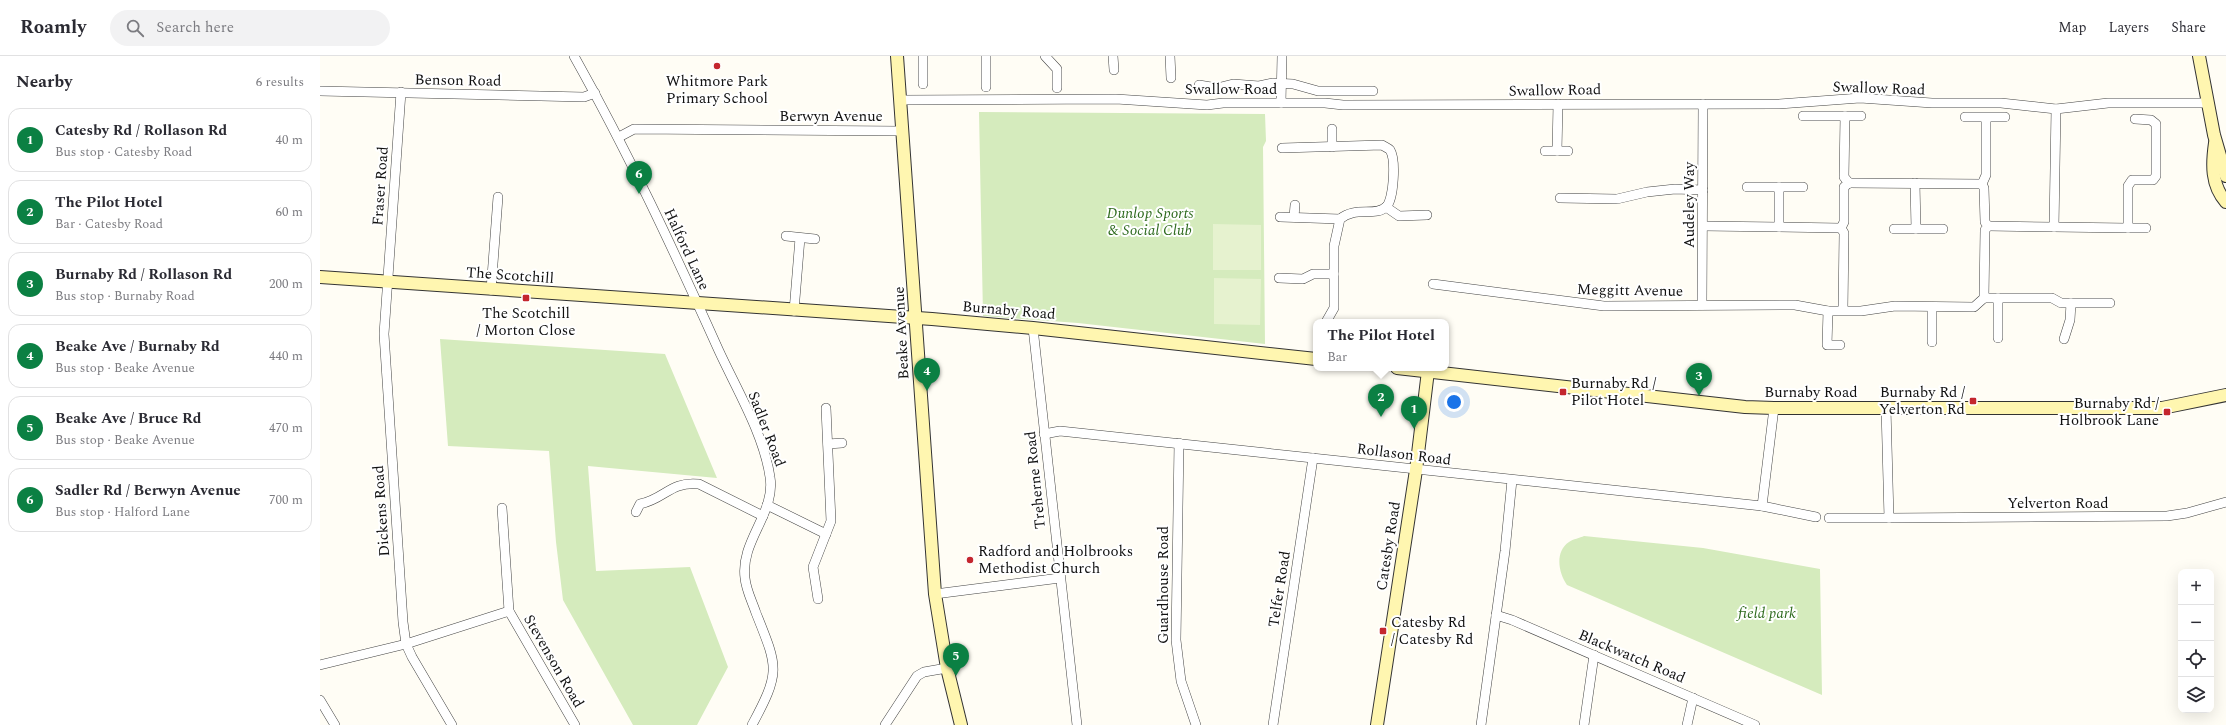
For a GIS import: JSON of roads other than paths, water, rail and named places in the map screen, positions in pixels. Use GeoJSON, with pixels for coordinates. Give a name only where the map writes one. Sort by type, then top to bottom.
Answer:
{"type":"FeatureCollection","features":[{"type":"Feature","properties":{"kind":"street","name":"Halford Lane"},"geometry":{"type":"LineString","coordinates":[[574,56],[619,137],[698,304]]}},
{"type":"Feature","properties":{"kind":"street","name":"Beake Avenue"},"geometry":{"type":"LineString","coordinates":[[897,56],[935,594],[947,668],[961,725]]}},
{"type":"Feature","properties":{"kind":"street"},"geometry":{"type":"LineString","coordinates":[[923,56],[923,84]]}},
{"type":"Feature","properties":{"kind":"street"},"geometry":{"type":"LineString","coordinates":[[986,56],[986,87]]}},
{"type":"Feature","properties":{"kind":"street"},"geometry":{"type":"LineString","coordinates":[[1045,56],[1057,69],[1057,88]]}},
{"type":"Feature","properties":{"kind":"street"},"geometry":{"type":"LineString","coordinates":[[1114,56],[1114,70]]}},
{"type":"Feature","properties":{"kind":"street"},"geometry":{"type":"LineString","coordinates":[[1170,56],[1171,78]]}},
{"type":"Feature","properties":{"kind":"street"},"geometry":{"type":"LineString","coordinates":[[1281,104],[1282,56]]}},
{"type":"Feature","properties":{"kind":"street"},"geometry":{"type":"LineString","coordinates":[[2199,56],[2215,139],[2226,176]]}},
{"type":"Feature","properties":{"kind":"street"},"geometry":{"type":"LineString","coordinates":[[1199,85],[1217,88],[1237,84],[1259,86],[1281,83],[1318,91],[1374,91]]}},
{"type":"Feature","properties":{"kind":"street","name":"Benson Road"},"geometry":{"type":"LineString","coordinates":[[320,91],[584,97],[595,93]]}},
{"type":"Feature","properties":{"kind":"street","name":"Fraser Road"},"geometry":{"type":"LineString","coordinates":[[387,282],[401,92]]}},
{"type":"Feature","properties":{"kind":"street","name":"Swallow Road"},"geometry":{"type":"LineString","coordinates":[[901,100],[1116,99],[1207,105],[1223,103],[1779,104],[1860,98],[1918,103],[2001,103],[2056,109],[2108,103],[2208,103]]}},
{"type":"Feature","properties":{"kind":"street"},"geometry":{"type":"LineString","coordinates":[[1557,151],[1558,104]]}},
{"type":"Feature","properties":{"kind":"street","name":"Audeley Way"},"geometry":{"type":"LineString","coordinates":[[1702,305],[1703,104]]}},
{"type":"Feature","properties":{"kind":"street"},"geometry":{"type":"LineString","coordinates":[[2054,227],[2056,109]]}},
{"type":"Feature","properties":{"kind":"street"},"geometry":{"type":"LineString","coordinates":[[1803,116],[1861,116]]}},
{"type":"Feature","properties":{"kind":"street"},"geometry":{"type":"LineString","coordinates":[[1845,116],[1844,177],[1849,183]]}},
{"type":"Feature","properties":{"kind":"street"},"geometry":{"type":"LineString","coordinates":[[1965,117],[2005,117]]}},
{"type":"Feature","properties":{"kind":"street"},"geometry":{"type":"LineString","coordinates":[[1986,118],[1986,175],[1982,184],[1984,188],[1985,222],[1988,226]]}},
{"type":"Feature","properties":{"kind":"street"},"geometry":{"type":"LineString","coordinates":[[2128,228],[2128,186],[2132,180],[2153,180],[2156,176],[2156,124],[2151,120],[2135,120]]}},
{"type":"Feature","properties":{"kind":"street","name":"Berwyn Avenue"},"geometry":{"type":"LineString","coordinates":[[619,137],[634,129],[902,131]]}},
{"type":"Feature","properties":{"kind":"street"},"geometry":{"type":"LineString","coordinates":[[1332,129],[1332,147]]}},
{"type":"Feature","properties":{"kind":"street"},"geometry":{"type":"LineString","coordinates":[[2215,139],[2213,159],[2214,179],[2216,187],[2226,202]]}},
{"type":"Feature","properties":{"kind":"street"},"geometry":{"type":"LineString","coordinates":[[1280,217],[1340,219],[1355,211],[1379,211],[1386,207],[1392,199],[1393,159],[1390,150],[1382,145],[1282,148]]}},
{"type":"Feature","properties":{"kind":"street"},"geometry":{"type":"LineString","coordinates":[[1544,151],[1568,151]]}},
{"type":"Feature","properties":{"kind":"street"},"geometry":{"type":"LineString","coordinates":[[1841,228],[1844,222],[1844,188],[1849,183],[1982,184]]}},
{"type":"Feature","properties":{"kind":"street"},"geometry":{"type":"LineString","coordinates":[[1915,183],[1916,228]]}},
{"type":"Feature","properties":{"kind":"street"},"geometry":{"type":"LineString","coordinates":[[1747,187],[1803,187]]}},
{"type":"Feature","properties":{"kind":"street"},"geometry":{"type":"LineString","coordinates":[[1779,187],[1779,227]]}},
{"type":"Feature","properties":{"kind":"street"},"geometry":{"type":"LineString","coordinates":[[1560,198],[1617,199],[1647,192],[1675,189],[1703,190]]}},
{"type":"Feature","properties":{"kind":"street"},"geometry":{"type":"LineString","coordinates":[[491,290],[498,197]]}},
{"type":"Feature","properties":{"kind":"street"},"geometry":{"type":"LineString","coordinates":[[1294,217],[1295,204]]}},
{"type":"Feature","properties":{"kind":"street"},"geometry":{"type":"LineString","coordinates":[[1386,207],[1399,216],[1427,215]]}},
{"type":"Feature","properties":{"kind":"street"},"geometry":{"type":"LineString","coordinates":[[1328,319],[1334,308],[1334,246],[1340,219]]}},
{"type":"Feature","properties":{"kind":"street"},"geometry":{"type":"LineString","coordinates":[[1703,226],[1841,228]]}},
{"type":"Feature","properties":{"kind":"street"},"geometry":{"type":"LineString","coordinates":[[1988,226],[2146,228]]}},
{"type":"Feature","properties":{"kind":"street"},"geometry":{"type":"LineString","coordinates":[[1988,226],[1985,230],[1984,298],[2052,298],[2061,303],[2110,303]]}},
{"type":"Feature","properties":{"kind":"street"},"geometry":{"type":"LineString","coordinates":[[1841,228],[1844,233],[1843,310]]}},
{"type":"Feature","properties":{"kind":"street"},"geometry":{"type":"LineString","coordinates":[[1894,228],[1943,229]]}},
{"type":"Feature","properties":{"kind":"street"},"geometry":{"type":"LineString","coordinates":[[786,236],[815,239]]}},
{"type":"Feature","properties":{"kind":"street"},"geometry":{"type":"LineString","coordinates":[[794,311],[800,238]]}},
{"type":"Feature","properties":{"kind":"street"},"geometry":{"type":"LineString","coordinates":[[1279,278],[1303,279],[1313,274],[1334,274]]}},
{"type":"Feature","properties":{"kind":"street","name":"The Scotchill"},"geometry":{"type":"LineString","coordinates":[[320,278],[698,304]]}},
{"type":"Feature","properties":{"kind":"street","name":"Dickens Road"},"geometry":{"type":"LineString","coordinates":[[387,282],[384,334],[403,622],[406,644],[412,657],[452,725]]}},
{"type":"Feature","properties":{"kind":"street","name":"Meggitt Avenue"},"geometry":{"type":"LineString","coordinates":[[1433,284],[1604,306],[1795,305],[1828,310],[1861,311],[1895,306],[1974,307],[1984,298]]}},
{"type":"Feature","properties":{"kind":"street"},"geometry":{"type":"LineString","coordinates":[[1998,298],[1998,338]]}},
{"type":"Feature","properties":{"kind":"street"},"geometry":{"type":"LineString","coordinates":[[2064,339],[2070,320],[2071,303]]}},
{"type":"Feature","properties":{"kind":"street","name":"Burnaby Road"},"geometry":{"type":"LineString","coordinates":[[698,304],[916,318],[1033,328],[1313,359]]}},
{"type":"Feature","properties":{"kind":"street","name":"Sadler Road"},"geometry":{"type":"LineString","coordinates":[[698,304],[764,453],[771,483],[768,505],[749,546],[744,573],[748,591],[771,650],[775,667],[769,691],[752,725]]}},
{"type":"Feature","properties":{"kind":"street"},"geometry":{"type":"LineString","coordinates":[[1932,307],[1932,342]]}},
{"type":"Feature","properties":{"kind":"street"},"geometry":{"type":"LineString","coordinates":[[1828,310],[1827,345],[1840,345]]}},
{"type":"Feature","properties":{"kind":"street","name":"Treherne Road"},"geometry":{"type":"LineString","coordinates":[[1033,328],[1077,725]]}},
{"type":"Feature","properties":{"kind":"street","name":"Burnaby Road"},"geometry":{"type":"LineString","coordinates":[[1428,371],[1745,407],[1774,408],[2162,408],[2226,395]]}},
{"type":"Feature","properties":{"kind":"street","name":"Catesby Road"},"geometry":{"type":"LineString","coordinates":[[1376,725],[1416,470],[1428,371]]}},
{"type":"Feature","properties":{"kind":"street"},"geometry":{"type":"LineString","coordinates":[[818,599],[813,566],[831,521],[826,408]]}},
{"type":"Feature","properties":{"kind":"street"},"geometry":{"type":"LineString","coordinates":[[1762,506],[1774,408]]}},
{"type":"Feature","properties":{"kind":"street"},"geometry":{"type":"LineString","coordinates":[[1886,408],[1889,518]]}},
{"type":"Feature","properties":{"kind":"street","name":"Rollason Road"},"geometry":{"type":"LineString","coordinates":[[1044,434],[1060,431],[1179,443],[1416,470],[1762,506],[1816,517]]}},
{"type":"Feature","properties":{"kind":"street"},"geometry":{"type":"LineString","coordinates":[[828,444],[842,442]]}},
{"type":"Feature","properties":{"kind":"street","name":"Guardhouse Road"},"geometry":{"type":"LineString","coordinates":[[1179,443],[1176,640],[1181,681],[1196,725]]}},
{"type":"Feature","properties":{"kind":"street","name":"Telfer Road"},"geometry":{"type":"LineString","coordinates":[[1273,725],[1313,458]]}},
{"type":"Feature","properties":{"kind":"street"},"geometry":{"type":"LineString","coordinates":[[1481,725],[1512,480]]}},
{"type":"Feature","properties":{"kind":"street"},"geometry":{"type":"LineString","coordinates":[[637,506],[651,502],[677,486],[699,484],[763,516]]}},
{"type":"Feature","properties":{"kind":"street","name":"Yelverton Road"},"geometry":{"type":"LineString","coordinates":[[1829,518],[2167,516],[2187,513],[2226,502]]}},
{"type":"Feature","properties":{"kind":"street"},"geometry":{"type":"LineString","coordinates":[[768,505],[826,534]]}},
{"type":"Feature","properties":{"kind":"street","name":"Stevenson Road"},"geometry":{"type":"LineString","coordinates":[[502,508],[509,612],[574,725]]}},
{"type":"Feature","properties":{"kind":"street"},"geometry":{"type":"LineString","coordinates":[[935,594],[1060,578]]}},
{"type":"Feature","properties":{"kind":"street","name":"Stevenson Road"},"geometry":{"type":"LineString","coordinates":[[320,665],[406,644],[509,612]]}},
{"type":"Feature","properties":{"kind":"street","name":"Blackwatch Road"},"geometry":{"type":"LineString","coordinates":[[1496,615],[1512,620],[1755,725]]}},
{"type":"Feature","properties":{"kind":"street"},"geometry":{"type":"LineString","coordinates":[[1584,725],[1594,656]]}},
{"type":"Feature","properties":{"kind":"street"},"geometry":{"type":"LineString","coordinates":[[885,725],[916,676],[924,672],[947,668]]}},
{"type":"Feature","properties":{"kind":"street"},"geometry":{"type":"LineString","coordinates":[[1687,725],[1693,698]]}},
{"type":"Feature","properties":{"kind":"street"},"geometry":{"type":"LineString","coordinates":[[320,700],[335,725]]}},
{"type":"Feature","properties":{"kind":"place","name":"Whitmore Park Primary School"},"geometry":{"type":"Point","coordinates":[717,66]}},
{"type":"Feature","properties":{"kind":"place","name":"Sadler Rd / Berwyn Avenue"},"geometry":{"type":"Point","coordinates":[639,194]}},
{"type":"Feature","properties":{"kind":"place","name":"The Scotchill / Morton Close"},"geometry":{"type":"Point","coordinates":[526,298]}},
{"type":"Feature","properties":{"kind":"place","name":"Beake Ave / Burnaby Rd"},"geometry":{"type":"Point","coordinates":[927,391]}},
{"type":"Feature","properties":{"kind":"place","name":"Burnaby Rd / Pilot Hotel"},"geometry":{"type":"Point","coordinates":[1563,392]}},
{"type":"Feature","properties":{"kind":"place","name":"Burnaby Rd / Rollason Rd"},"geometry":{"type":"Point","coordinates":[1699,396]}},
{"type":"Feature","properties":{"kind":"place","name":"Burnaby Rd / Yelverton Rd"},"geometry":{"type":"Point","coordinates":[1973,401]}},
{"type":"Feature","properties":{"kind":"place","name":"Burnaby Rd / Holbrook Lane"},"geometry":{"type":"Point","coordinates":[2167,412]}},
{"type":"Feature","properties":{"kind":"place","name":"The Pilot Hotel"},"geometry":{"type":"Point","coordinates":[1381,417]}},
{"type":"Feature","properties":{"kind":"place","name":"Catesby Rd / Rollason Rd"},"geometry":{"type":"Point","coordinates":[1414,429]}},
{"type":"Feature","properties":{"kind":"place","name":"Radford and Holbrooks Methodist Church"},"geometry":{"type":"Point","coordinates":[970,560]}},
{"type":"Feature","properties":{"kind":"place","name":"Catesby Rd / Catesby Rd"},"geometry":{"type":"Point","coordinates":[1383,631]}},
{"type":"Feature","properties":{"kind":"place","name":"Beake Ave / Bruce Rd"},"geometry":{"type":"Point","coordinates":[956,676]}},
{"type":"Feature","properties":{"kind":"park label","name":"Dunlop Sports & Social Club"},"geometry":{"type":"Point","coordinates":[1150,222]}},
{"type":"Feature","properties":{"kind":"park label","name":"field park"},"geometry":{"type":"Point","coordinates":[1767,613]}}]}
